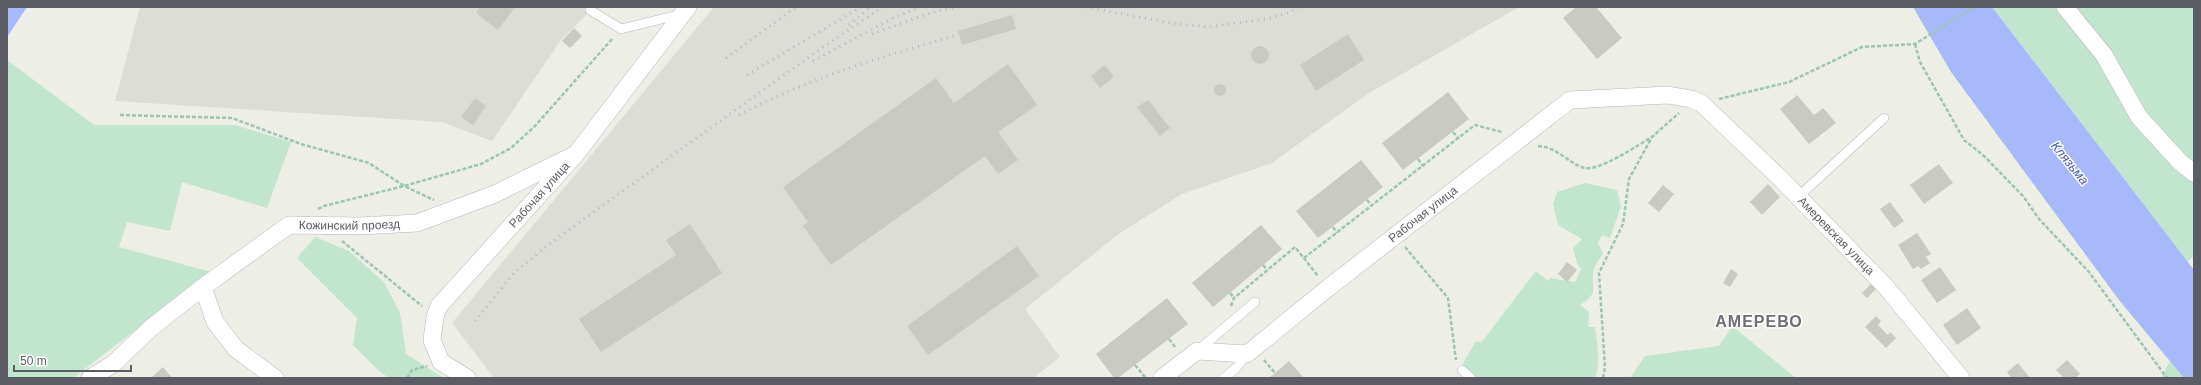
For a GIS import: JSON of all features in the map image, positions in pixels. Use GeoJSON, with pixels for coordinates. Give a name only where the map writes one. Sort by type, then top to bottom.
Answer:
{"type":"FeatureCollection","features":[{"type":"Feature","properties":{"kind":"street"},"geometry":{"type":"LineString","coordinates":[[2065,7],[2104,55],[2139,117],[2180,162],[2194,172]]}},
{"type":"Feature","properties":{"kind":"street","name":"Рабочая улица"},"geometry":{"type":"LineString","coordinates":[[440,362],[432,340],[435,317],[439,306],[576,154],[685,11]]}},
{"type":"Feature","properties":{"kind":"street","name":"Рабочая улица"},"geometry":{"type":"LineString","coordinates":[[1247,354],[1395,236],[1570,100],[1668,95],[1691,99],[1701,103]]}},
{"type":"Feature","properties":{"kind":"street","name":"Амеревская улица"},"geometry":{"type":"LineString","coordinates":[[1701,103],[1798,197],[1886,287],[1961,378]]}},
{"type":"Feature","properties":{"kind":"street","name":"Кожинский проезд"},"geometry":{"type":"LineString","coordinates":[[90,378],[113,364],[152,327],[203,287],[289,225],[360,226],[417,223],[495,194],[576,154]]}},
{"type":"Feature","properties":{"kind":"street"},"geometry":{"type":"LineString","coordinates":[[203,287],[214,322],[236,349],[275,378]]}},
{"type":"Feature","properties":{"kind":"street"},"geometry":{"type":"LineString","coordinates":[[1162,378],[1197,351],[1247,354]]}},
{"type":"Feature","properties":{"kind":"street"},"geometry":{"type":"LineString","coordinates":[[440,362],[467,378]]}},
{"type":"Feature","properties":{"kind":"lane"},"geometry":{"type":"LineString","coordinates":[[590,10],[621,29],[685,11]]}},
{"type":"Feature","properties":{"kind":"lane"},"geometry":{"type":"LineString","coordinates":[[1798,197],[1884,118]]}},
{"type":"Feature","properties":{"kind":"lane"},"geometry":{"type":"LineString","coordinates":[[1197,351],[1255,302]]}},
{"type":"Feature","properties":{"kind":"lane"},"geometry":{"type":"LineString","coordinates":[[1224,378],[1236,368],[1247,354]]}},
{"type":"Feature","properties":{"kind":"lane"},"geometry":{"type":"LineString","coordinates":[[1462,370],[1471,378]]}},
{"type":"Feature","properties":{"kind":"path"},"geometry":{"type":"LineString","coordinates":[[1304,258],[1475,126],[1500,130],[1515,144],[1547,146],[1585,168],[1600,166],[1652,137],[1674,116],[1701,103],[1788,82],[1862,47],[1914,44],[1921,42],[1974,7]]}},
{"type":"Feature","properties":{"kind":"path"},"geometry":{"type":"LineString","coordinates":[[312,212],[324,206],[404,186],[481,164],[511,148],[534,127],[621,29]]}},
{"type":"Feature","properties":{"kind":"path"},"geometry":{"type":"LineString","coordinates":[[1914,44],[1920,62],[1964,140],[1984,156],[2023,196],[2039,220],[2089,272],[2167,378]]}},
{"type":"Feature","properties":{"kind":"path"},"geometry":{"type":"LineString","coordinates":[[120,115],[232,118],[301,144],[369,163],[404,186],[455,210]]}},
{"type":"Feature","properties":{"kind":"path"},"geometry":{"type":"LineString","coordinates":[[1453,132],[1459,139]]}},
{"type":"Feature","properties":{"kind":"path"},"geometry":{"type":"LineString","coordinates":[[1603,378],[1605,368],[1599,273],[1623,224],[1629,179],[1652,137]]}},
{"type":"Feature","properties":{"kind":"path"},"geometry":{"type":"LineString","coordinates":[[1418,159],[1423,166]]}},
{"type":"Feature","properties":{"kind":"path"},"geometry":{"type":"LineString","coordinates":[[1367,200],[1372,206]]}},
{"type":"Feature","properties":{"kind":"path"},"geometry":{"type":"LineString","coordinates":[[1333,227],[1337,233]]}},
{"type":"Feature","properties":{"kind":"path"},"geometry":{"type":"LineString","coordinates":[[1395,236],[1448,298],[1456,360],[1462,370]]}},
{"type":"Feature","properties":{"kind":"path"},"geometry":{"type":"LineString","coordinates":[[341,241],[435,317]]}},
{"type":"Feature","properties":{"kind":"path"},"geometry":{"type":"LineString","coordinates":[[1263,265],[1267,270]]}},
{"type":"Feature","properties":{"kind":"path"},"geometry":{"type":"LineString","coordinates":[[1230,293],[1234,298]]}},
{"type":"Feature","properties":{"kind":"path"},"geometry":{"type":"LineString","coordinates":[[1169,339],[1178,351]]}},
{"type":"Feature","properties":{"kind":"path"},"geometry":{"type":"LineString","coordinates":[[407,378],[412,370],[440,362]]}},
{"type":"Feature","properties":{"kind":"path"},"geometry":{"type":"LineString","coordinates":[[1135,365],[1145,377]]}},
{"type":"Feature","properties":{"kind":"shaded area"},"geometry":{"type":"Polygon","coordinates":[[[140,7],[594,7],[561,40],[492,141],[442,122],[115,101],[140,7]]]}},
{"type":"Feature","properties":{"kind":"shaded area"},"geometry":{"type":"Polygon","coordinates":[[[714,7],[1519,7],[1369,93],[1272,163],[1182,194],[1120,233],[1025,309],[1060,357],[1033,378],[494,378],[452,323],[714,7]]]}},
{"type":"Feature","properties":{"kind":"green space"},"geometry":{"type":"Polygon","coordinates":[[[1992,7],[2194,7],[2194,256],[2187,262],[1992,7]]]}},
{"type":"Feature","properties":{"kind":"green space"},"geometry":{"type":"Polygon","coordinates":[[[7,60],[94,125],[235,125],[291,142],[267,208],[182,182],[170,231],[127,222],[119,247],[211,272],[73,378],[7,378],[7,60]]]}},
{"type":"Feature","properties":{"kind":"green space"},"geometry":{"type":"Polygon","coordinates":[[[1585,183],[1617,190],[1621,206],[1610,238],[1602,235],[1598,243],[1603,253],[1593,271],[1593,291],[1592,294],[1580,305],[1589,312],[1588,327],[1595,327],[1598,366],[1595,378],[1473,378],[1461,367],[1476,341],[1481,343],[1536,271],[1548,281],[1550,278],[1575,282],[1581,269],[1577,263],[1573,248],[1582,239],[1558,225],[1553,204],[1557,192],[1585,183]]]}},
{"type":"Feature","properties":{"kind":"green space"},"geometry":{"type":"Polygon","coordinates":[[[315,237],[349,251],[384,282],[400,313],[406,354],[444,378],[389,378],[379,371],[353,345],[357,318],[297,258],[315,237]]]}},
{"type":"Feature","properties":{"kind":"green space"},"geometry":{"type":"Polygon","coordinates":[[[1732,326],[1796,378],[1630,378],[1645,356],[1719,346],[1732,326]]]}},
{"type":"Feature","properties":{"kind":"green space"},"geometry":{"type":"Polygon","coordinates":[[[2170,361],[2184,378],[2161,378],[2170,361]]]}},
{"type":"Feature","properties":{"kind":"water"},"geometry":{"type":"Polygon","coordinates":[[[7,7],[27,7],[7,37],[7,7]]]}},
{"type":"Feature","properties":{"kind":"water","name":"Клязьма"},"geometry":{"type":"Polygon","coordinates":[[[1913,7],[1992,7],[2194,270],[2194,378],[2184,378],[2119,300],[1951,72],[1913,7]]]}},
{"type":"Feature","properties":{"kind":"building"},"geometry":{"type":"Polygon","coordinates":[[[480,7],[515,7],[498,30],[476,13],[480,7]]]}},
{"type":"Feature","properties":{"kind":"building"},"geometry":{"type":"Polygon","coordinates":[[[1576,7],[1596,7],[1622,38],[1597,59],[1563,18],[1576,7]]]}},
{"type":"Feature","properties":{"kind":"building"},"geometry":{"type":"Polygon","coordinates":[[[1012,15],[1016,29],[962,45],[958,31],[1012,15]]]}},
{"type":"Feature","properties":{"kind":"building"},"geometry":{"type":"Polygon","coordinates":[[[574,28],[582,36],[570,48],[562,41],[574,28]]]}},
{"type":"Feature","properties":{"kind":"building"},"geometry":{"type":"Polygon","coordinates":[[[1348,34],[1364,60],[1316,91],[1300,65],[1348,34]]]}},
{"type":"Feature","properties":{"kind":"building"},"geometry":{"type":"Polygon","coordinates":[[[1256,46],[1264,46],[1269,51],[1267,62],[1264,64],[1256,64],[1251,59],[1251,51],[1256,46]]]}},
{"type":"Feature","properties":{"kind":"building"},"geometry":{"type":"Polygon","coordinates":[[[1008,64],[1037,105],[998,132],[1018,160],[998,174],[985,156],[831,265],[803,226],[808,222],[783,187],[936,78],[954,103],[1008,64]]]}},
{"type":"Feature","properties":{"kind":"building"},"geometry":{"type":"Polygon","coordinates":[[[1105,65],[1114,77],[1100,88],[1091,76],[1105,65]]]}},
{"type":"Feature","properties":{"kind":"building"},"geometry":{"type":"Polygon","coordinates":[[[1218,84],[1222,84],[1226,90],[1222,96],[1218,96],[1214,92],[1214,88],[1218,84]]]}},
{"type":"Feature","properties":{"kind":"building"},"geometry":{"type":"Polygon","coordinates":[[[1448,92],[1469,119],[1403,170],[1382,143],[1448,92]]]}},
{"type":"Feature","properties":{"kind":"building"},"geometry":{"type":"Polygon","coordinates":[[[1797,95],[1814,115],[1823,108],[1836,123],[1809,144],[1780,109],[1797,95]]]}},
{"type":"Feature","properties":{"kind":"building"},"geometry":{"type":"Polygon","coordinates":[[[475,98],[486,106],[473,125],[461,117],[475,98]]]}},
{"type":"Feature","properties":{"kind":"building"},"geometry":{"type":"Polygon","coordinates":[[[1148,100],[1170,128],[1160,136],[1137,107],[1148,100]]]}},
{"type":"Feature","properties":{"kind":"building"},"geometry":{"type":"Polygon","coordinates":[[[1361,160],[1383,187],[1318,238],[1296,211],[1361,160]]]}},
{"type":"Feature","properties":{"kind":"building"},"geometry":{"type":"Polygon","coordinates":[[[1939,164],[1953,183],[1924,204],[1910,185],[1939,164]]]}},
{"type":"Feature","properties":{"kind":"building"},"geometry":{"type":"Polygon","coordinates":[[[1768,184],[1780,197],[1762,215],[1750,202],[1768,184]]]}},
{"type":"Feature","properties":{"kind":"building"},"geometry":{"type":"Polygon","coordinates":[[[1663,185],[1674,194],[1659,212],[1648,203],[1663,185]]]}},
{"type":"Feature","properties":{"kind":"building"},"geometry":{"type":"Polygon","coordinates":[[[1890,202],[1904,221],[1894,228],[1880,209],[1890,202]]]}},
{"type":"Feature","properties":{"kind":"building"},"geometry":{"type":"Polygon","coordinates":[[[690,224],[722,273],[601,352],[579,319],[676,255],[666,240],[690,224]]]}},
{"type":"Feature","properties":{"kind":"building"},"geometry":{"type":"Polygon","coordinates":[[[1261,225],[1282,249],[1213,307],[1192,283],[1261,225]]]}},
{"type":"Feature","properties":{"kind":"building"},"geometry":{"type":"Polygon","coordinates":[[[1917,233],[1931,254],[1926,257],[1930,263],[1921,269],[1918,266],[1913,269],[1898,245],[1917,233]]]}},
{"type":"Feature","properties":{"kind":"building"},"geometry":{"type":"Polygon","coordinates":[[[1017,246],[1039,276],[928,355],[907,326],[1017,246]]]}},
{"type":"Feature","properties":{"kind":"building"},"geometry":{"type":"Polygon","coordinates":[[[1567,262],[1577,270],[1567,282],[1558,274],[1567,262]]]}},
{"type":"Feature","properties":{"kind":"building"},"geometry":{"type":"Polygon","coordinates":[[[1940,267],[1956,290],[1937,303],[1921,280],[1940,267]]]}},
{"type":"Feature","properties":{"kind":"building"},"geometry":{"type":"Polygon","coordinates":[[[1731,269],[1738,274],[1730,287],[1723,283],[1731,269]]]}},
{"type":"Feature","properties":{"kind":"building"},"geometry":{"type":"Polygon","coordinates":[[[1871,284],[1876,289],[1867,298],[1862,293],[1871,284]]]}},
{"type":"Feature","properties":{"kind":"building"},"geometry":{"type":"Polygon","coordinates":[[[1167,298],[1188,324],[1118,378],[1114,378],[1096,354],[1167,298]]]}},
{"type":"Feature","properties":{"kind":"building"},"geometry":{"type":"Polygon","coordinates":[[[1967,308],[1981,328],[1957,345],[1943,325],[1967,308]]]}},
{"type":"Feature","properties":{"kind":"building"},"geometry":{"type":"Polygon","coordinates":[[[1876,316],[1881,321],[1878,325],[1888,335],[1890,332],[1896,338],[1886,348],[1865,327],[1876,316]]]}},
{"type":"Feature","properties":{"kind":"building"},"geometry":{"type":"Polygon","coordinates":[[[2067,360],[2080,374],[2075,378],[2064,378],[2056,370],[2067,360]]]}},
{"type":"Feature","properties":{"kind":"building"},"geometry":{"type":"Polygon","coordinates":[[[1289,361],[1304,378],[1269,378],[1275,373],[1289,361]]]}},
{"type":"Feature","properties":{"kind":"building"},"geometry":{"type":"Polygon","coordinates":[[[2018,363],[2030,378],[2011,378],[2007,372],[2018,363]]]}},
{"type":"Feature","properties":{"kind":"building"},"geometry":{"type":"Polygon","coordinates":[[[163,367],[172,378],[151,378],[163,367]]]}},
{"type":"Feature","properties":{"kind":"railway"},"geometry":{"type":"LineString","coordinates":[[726,58],[796,7]]}},
{"type":"Feature","properties":{"kind":"railway"},"geometry":{"type":"LineString","coordinates":[[747,75],[861,7]]}},
{"type":"Feature","properties":{"kind":"railway"},"geometry":{"type":"LineString","coordinates":[[849,25],[870,7]]}},
{"type":"Feature","properties":{"kind":"railway"},"geometry":{"type":"LineString","coordinates":[[475,321],[515,272],[552,242],[823,47],[883,7]]}},
{"type":"Feature","properties":{"kind":"railway"},"geometry":{"type":"LineString","coordinates":[[813,61],[893,18],[920,7]]}},
{"type":"Feature","properties":{"kind":"railway"},"geometry":{"type":"LineString","coordinates":[[872,34],[933,12],[957,7]]}},
{"type":"Feature","properties":{"kind":"railway"},"geometry":{"type":"LineString","coordinates":[[1086,7],[1171,23],[1209,27],[1271,18],[1290,12],[1299,7]]}},
{"type":"Feature","properties":{"kind":"railway"},"geometry":{"type":"LineString","coordinates":[[739,115],[791,90],[844,70],[954,36]]}},
{"type":"Feature","properties":{"kind":"district","name":"АМЕРЕВО"},"geometry":{"type":"Point","coordinates":[1759,321]}}]}
